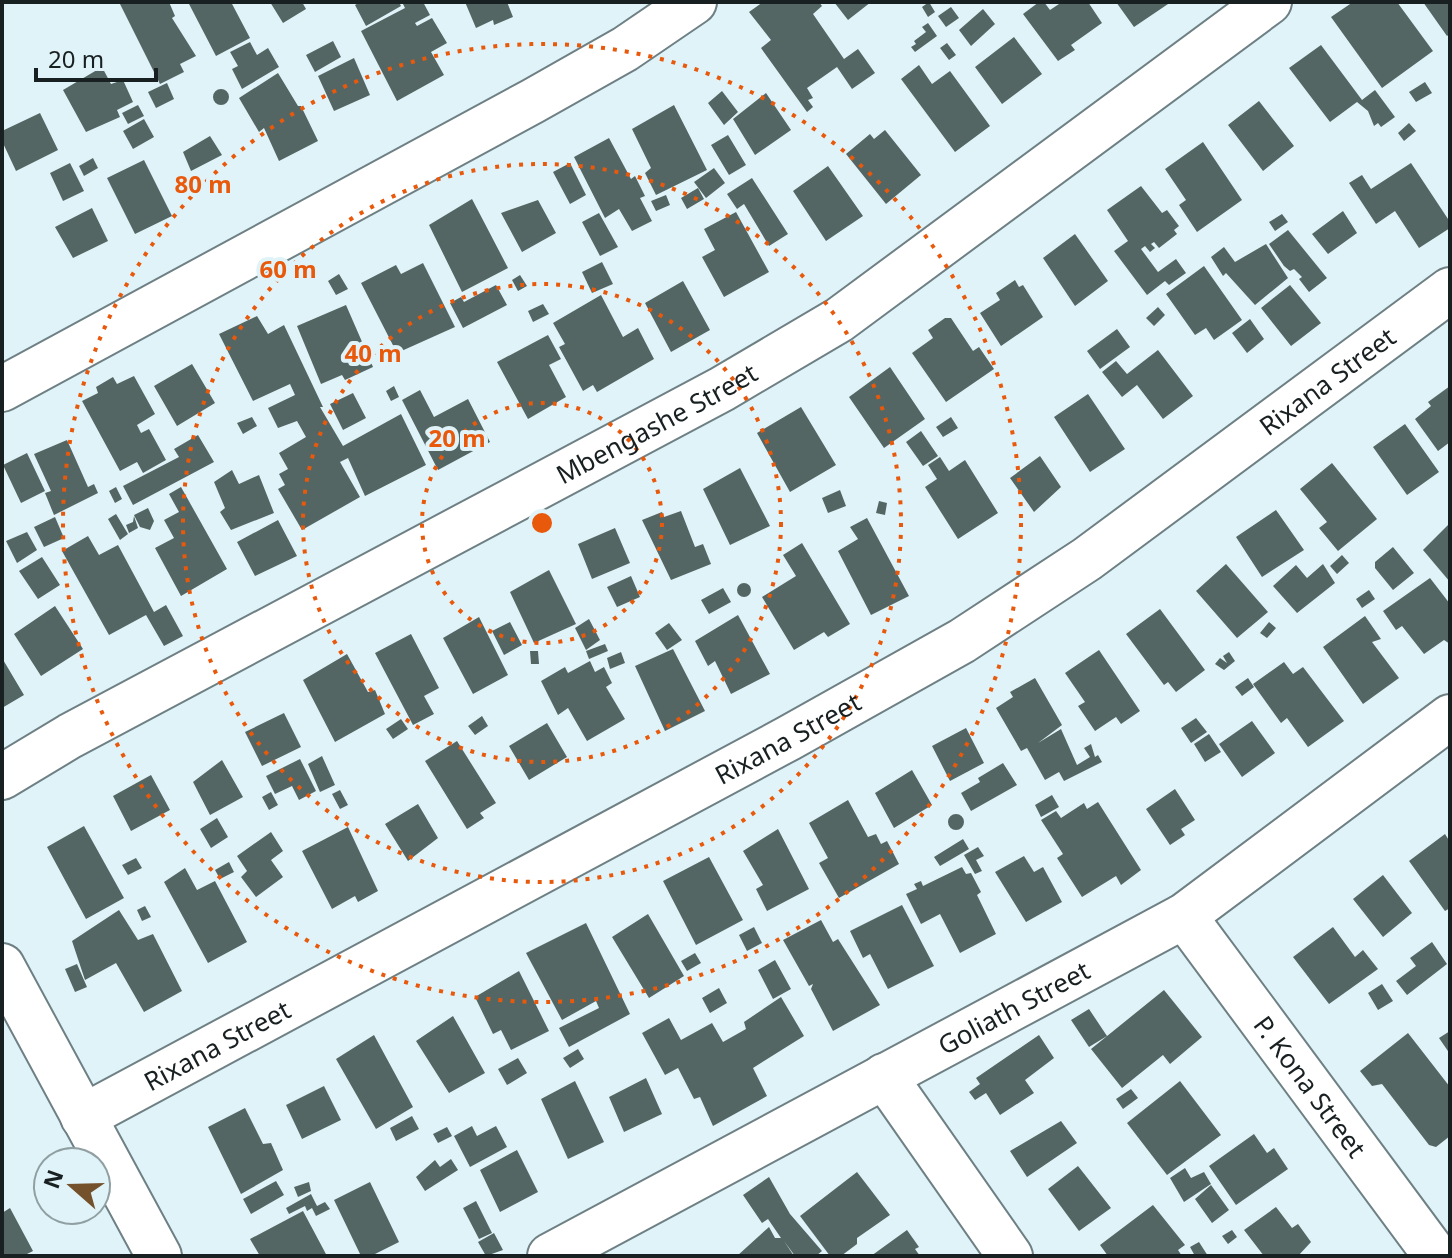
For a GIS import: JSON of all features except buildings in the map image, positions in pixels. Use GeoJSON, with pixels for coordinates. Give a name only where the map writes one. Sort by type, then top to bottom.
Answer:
{"type":"FeatureCollection","features":[{"type":"Feature","properties":{"kind":"street"},"geometry":{"type":"LineString","coordinates":[[2,389],[533,101],[625,49],[694,2]]}},
{"type":"Feature","properties":{"kind":"street","name":"Mbengashe Street"},"geometry":{"type":"LineString","coordinates":[[2,777],[70,736],[694,404],[839,320],[1269,2]]}},
{"type":"Feature","properties":{"kind":"street","name":"Rixana Street"},"geometry":{"type":"LineString","coordinates":[[83,1117],[789,738],[962,641],[1087,559],[1450,290]]}},
{"type":"Feature","properties":{"kind":"street","name":"Goliath Street"},"geometry":{"type":"LineString","coordinates":[[574,1250],[884,1076],[1184,916],[1450,717]]}},
{"type":"Feature","properties":{"kind":"street","name":"P. Kona Street"},"geometry":{"type":"LineString","coordinates":[[1184,916],[1438,1241]]}},
{"type":"Feature","properties":{"kind":"street"},"geometry":{"type":"LineString","coordinates":[[2,966],[159,1256]]}},
{"type":"Feature","properties":{"kind":"street"},"geometry":{"type":"LineString","coordinates":[[884,1076],[1010,1256]]}}]}
